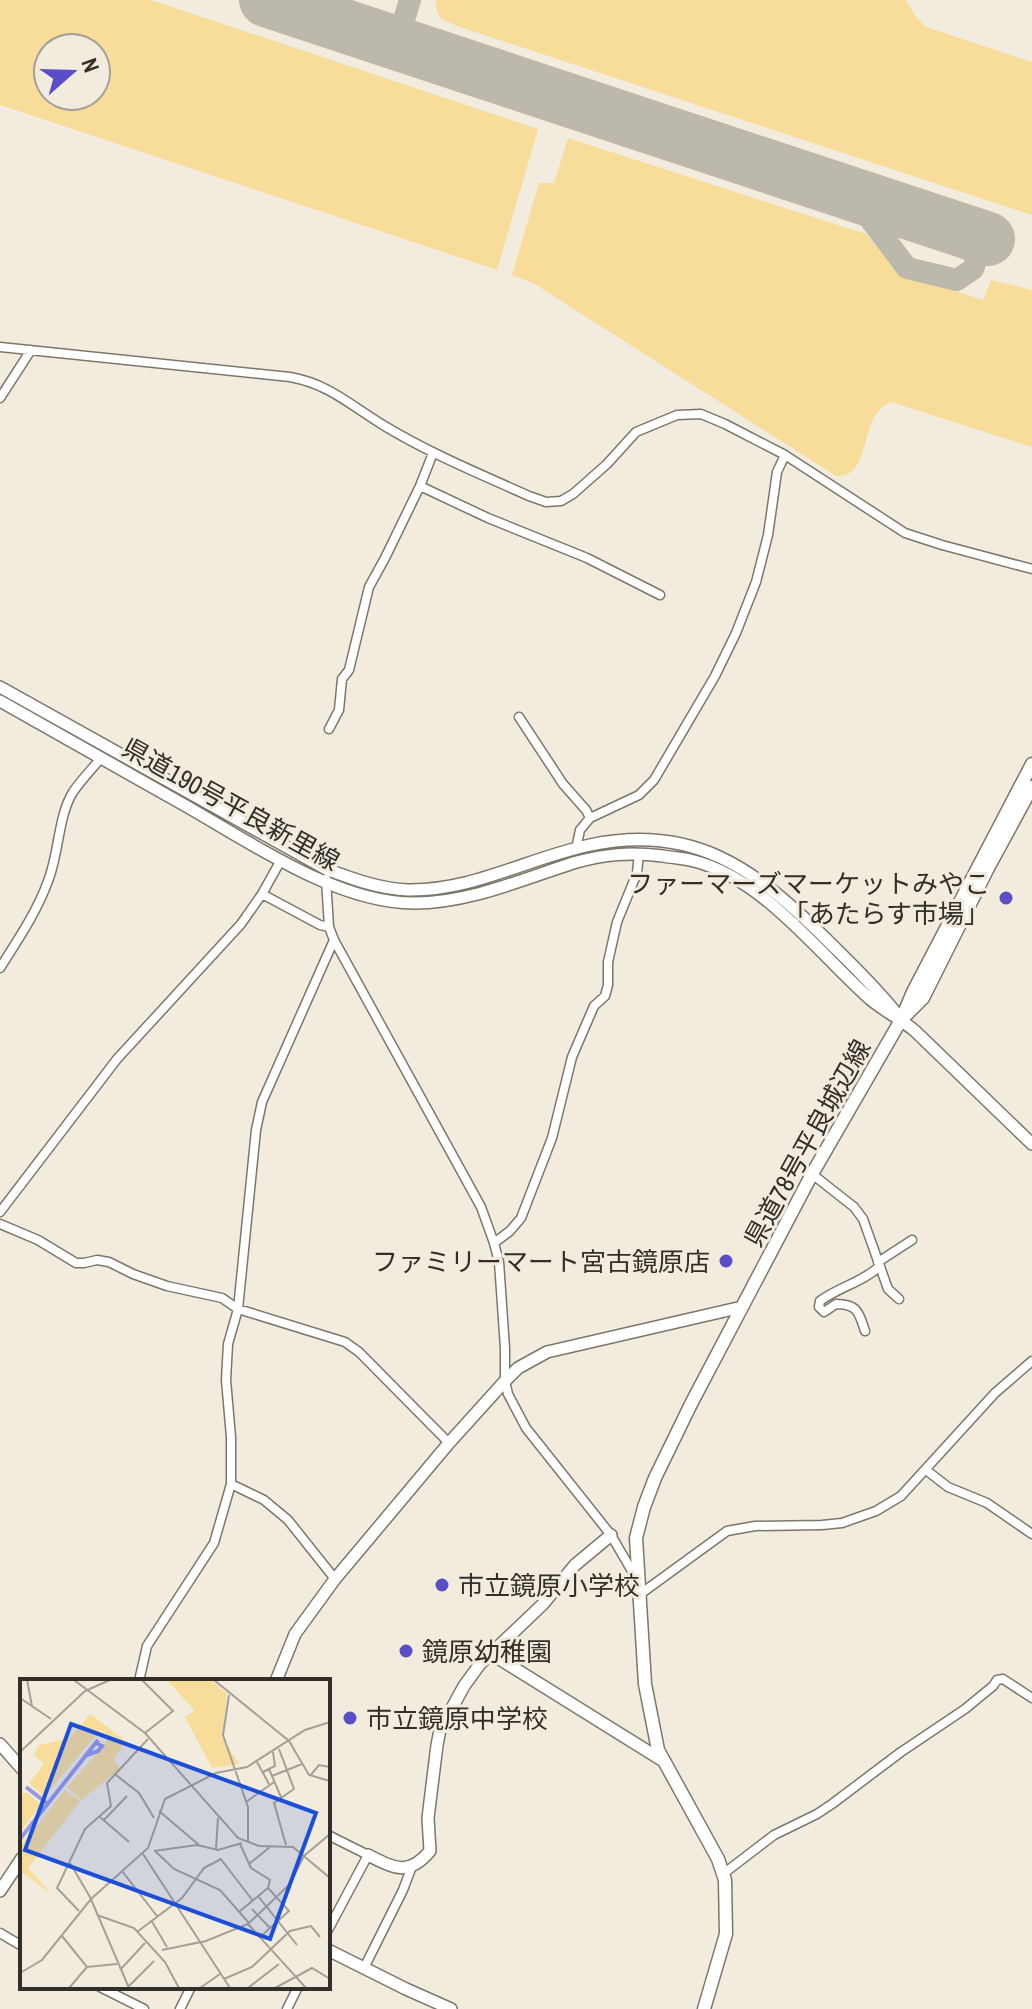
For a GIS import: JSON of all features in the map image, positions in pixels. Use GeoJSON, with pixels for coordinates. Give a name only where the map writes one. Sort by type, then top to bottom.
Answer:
{"type":"FeatureCollection","features":[{"type":"Feature","properties":{"kind":"main road","name":"県道190号平良新里線"},"geometry":{"type":"LineString","coordinates":[[0,687],[367,896],[414,903],[453,900],[591,858],[627,853],[693,860],[735,879],[775,908],[873,1002],[901,1020]]}},
{"type":"Feature","properties":{"kind":"main road","name":"県道190号平良新里線"},"geometry":{"type":"LineString","coordinates":[[0,701],[281,860],[326,875],[407,890],[433,889],[459,886],[576,849],[623,840],[651,839],[679,843],[711,853],[757,878],[805,919],[879,991],[901,1020]]}},
{"type":"Feature","properties":{"kind":"main road","name":"県道78号平良城辺線"},"geometry":{"type":"LineString","coordinates":[[704,2009],[726,1934],[725,1880],[718,1859],[658,1750],[645,1684],[636,1538],[644,1507],[691,1404],[812,1174],[901,1020],[1032,764]]}},
{"type":"Feature","properties":{"kind":"main road","name":"県道78号平良城辺線"},"geometry":{"type":"LineString","coordinates":[[901,1020],[923,998],[1032,787]]}},
{"type":"Feature","properties":{"kind":"main road"},"geometry":{"type":"LineString","coordinates":[[901,1020],[1032,1144]]}},
{"type":"Feature","properties":{"kind":"main road"},"geometry":{"type":"LineString","coordinates":[[277,1679],[295,1634],[335,1579],[449,1443],[518,1368],[547,1352],[742,1307]]}},
{"type":"Feature","properties":{"kind":"main road"},"geometry":{"type":"LineString","coordinates":[[368,1855],[395,1868],[412,1866],[430,1851],[428,1818],[440,1730],[464,1686],[490,1653],[543,1604],[575,1565],[611,1535]]}},
{"type":"Feature","properties":{"kind":"main road"},"geometry":{"type":"LineString","coordinates":[[490,1653],[665,1762]]}},
{"type":"Feature","properties":{"kind":"main road"},"geometry":{"type":"LineString","coordinates":[[0,1744],[20,1767]]}},
{"type":"Feature","properties":{"kind":"main road"},"geometry":{"type":"LineString","coordinates":[[0,1891],[20,1861]]}},
{"type":"Feature","properties":{"kind":"main road"},"geometry":{"type":"LineString","coordinates":[[330,1951],[451,2009]]}},
{"type":"Feature","properties":{"kind":"street"},"geometry":{"type":"LineString","coordinates":[[0,347],[310,381],[338,394],[383,425],[433,453],[546,502],[561,501],[573,494],[607,464],[636,432],[677,415],[701,414],[785,455],[905,533],[1032,569]]}},
{"type":"Feature","properties":{"kind":"street"},"geometry":{"type":"LineString","coordinates":[[0,398],[31,350]]}},
{"type":"Feature","properties":{"kind":"street"},"geometry":{"type":"LineString","coordinates":[[329,729],[339,710],[342,679],[349,670],[369,587],[420,486],[433,453]]}},
{"type":"Feature","properties":{"kind":"street"},"geometry":{"type":"LineString","coordinates":[[576,849],[580,830],[590,818],[639,795],[654,780],[715,676],[756,582],[768,535],[777,472],[785,455]]}},
{"type":"Feature","properties":{"kind":"street"},"geometry":{"type":"LineString","coordinates":[[420,486],[488,518],[587,558],[660,595]]}},
{"type":"Feature","properties":{"kind":"street"},"geometry":{"type":"LineString","coordinates":[[519,717],[563,784],[590,818]]}},
{"type":"Feature","properties":{"kind":"street"},"geometry":{"type":"LineString","coordinates":[[0,968],[48,883],[64,814],[73,792],[101,758]]}},
{"type":"Feature","properties":{"kind":"street"},"geometry":{"type":"LineString","coordinates":[[494,1243],[521,1218],[552,1138],[572,1057],[594,1006],[605,996],[608,962],[617,922],[637,873],[639,853]]}},
{"type":"Feature","properties":{"kind":"street"},"geometry":{"type":"LineString","coordinates":[[0,1212],[117,1059],[241,924],[281,860]]}},
{"type":"Feature","properties":{"kind":"street"},"geometry":{"type":"LineString","coordinates":[[326,875],[329,927],[334,940],[481,1207],[494,1243],[499,1262],[508,1394],[526,1428],[611,1535],[639,1588],[727,1531],[755,1526],[842,1523],[876,1511],[901,1496],[995,1393],[1032,1361]]}},
{"type":"Feature","properties":{"kind":"street"},"geometry":{"type":"LineString","coordinates":[[262,894],[329,927]]}},
{"type":"Feature","properties":{"kind":"street"},"geometry":{"type":"LineString","coordinates":[[139,1679],[147,1646],[214,1543],[231,1484],[226,1380],[228,1344],[238,1309],[262,1102],[334,940]]}},
{"type":"Feature","properties":{"kind":"street"},"geometry":{"type":"LineString","coordinates":[[812,1174],[854,1207],[863,1219],[888,1289],[899,1299]]}},
{"type":"Feature","properties":{"kind":"street"},"geometry":{"type":"LineString","coordinates":[[0,1224],[38,1240],[76,1263],[109,1262],[167,1286],[222,1298],[238,1309],[345,1342],[359,1352],[449,1443]]}},
{"type":"Feature","properties":{"kind":"street"},"geometry":{"type":"LineString","coordinates":[[865,1331],[859,1311],[853,1307],[836,1304],[824,1312],[819,1307],[820,1301],[847,1285],[869,1277],[879,1264],[912,1240]]}},
{"type":"Feature","properties":{"kind":"street"},"geometry":{"type":"LineString","coordinates":[[847,1285],[853,1307]]}},
{"type":"Feature","properties":{"kind":"street"},"geometry":{"type":"LineString","coordinates":[[926,1470],[948,1487],[987,1503],[1032,1534]]}},
{"type":"Feature","properties":{"kind":"street"},"geometry":{"type":"LineString","coordinates":[[231,1484],[264,1500],[288,1520],[335,1579]]}},
{"type":"Feature","properties":{"kind":"street"},"geometry":{"type":"LineString","coordinates":[[723,1874],[774,1835],[832,1804],[965,1709],[997,1680],[1003,1679],[1032,1698]]}},
{"type":"Feature","properties":{"kind":"street"},"geometry":{"type":"LineString","coordinates":[[330,1836],[368,1855],[330,1926]]}},
{"type":"Feature","properties":{"kind":"street"},"geometry":{"type":"LineString","coordinates":[[364,1968],[412,1866]]}},
{"type":"Feature","properties":{"kind":"street"},"geometry":{"type":"LineString","coordinates":[[0,1933],[20,1945]]}},
{"type":"Feature","properties":{"kind":"street"},"geometry":{"type":"LineString","coordinates":[[104,1989],[144,2009]]}},
{"type":"Feature","properties":{"kind":"street"},"geometry":{"type":"LineString","coordinates":[[180,2009],[190,1989]]}},
{"type":"Feature","properties":{"kind":"street"},"geometry":{"type":"LineString","coordinates":[[287,2009],[297,1989]]}},
{"type":"Feature","properties":{"kind":"shaded area"},"geometry":{"type":"Polygon","coordinates":[[[0,0],[151,0],[538,129],[497,270],[0,105],[0,0]]]}},
{"type":"Feature","properties":{"kind":"shaded area"},"geometry":{"type":"Polygon","coordinates":[[[436,0],[906,0],[926,27],[1032,62],[1032,215],[457,26],[440,17],[436,0]]]}},
{"type":"Feature","properties":{"kind":"shaded area"},"geometry":{"type":"Polygon","coordinates":[[[568,138],[866,234],[899,273],[983,300],[991,280],[1032,290],[1032,447],[891,402],[880,409],[873,419],[856,467],[848,474],[836,476],[533,283],[512,275],[539,183],[554,183],[568,138]]]}},
{"type":"Feature","properties":{"kind":"taxiway"},"geometry":{"type":"LineString","coordinates":[[397,43],[410,0]]}},
{"type":"Feature","properties":{"kind":"taxiway"},"geometry":{"type":"LineString","coordinates":[[851,194],[907,268],[957,280],[973,269],[978,255],[967,232]]}},
{"type":"Feature","properties":{"kind":"runway"},"geometry":{"type":"LineString","coordinates":[[266,0],[988,239]]}},
{"type":"Feature","properties":{"kind":"place","name":"ファーマーズマーケットみやこ 「あたらす市場」"},"geometry":{"type":"Point","coordinates":[1006,898]}},
{"type":"Feature","properties":{"kind":"place","name":"ファミリーマート宮古鏡原店"},"geometry":{"type":"Point","coordinates":[726,1261]}},
{"type":"Feature","properties":{"kind":"place","name":"市立鏡原小学校"},"geometry":{"type":"Point","coordinates":[442,1585]}},
{"type":"Feature","properties":{"kind":"place","name":"鏡原幼稚園"},"geometry":{"type":"Point","coordinates":[406,1651]}},
{"type":"Feature","properties":{"kind":"place","name":"市立鏡原中学校"},"geometry":{"type":"Point","coordinates":[350,1718]}}]}
